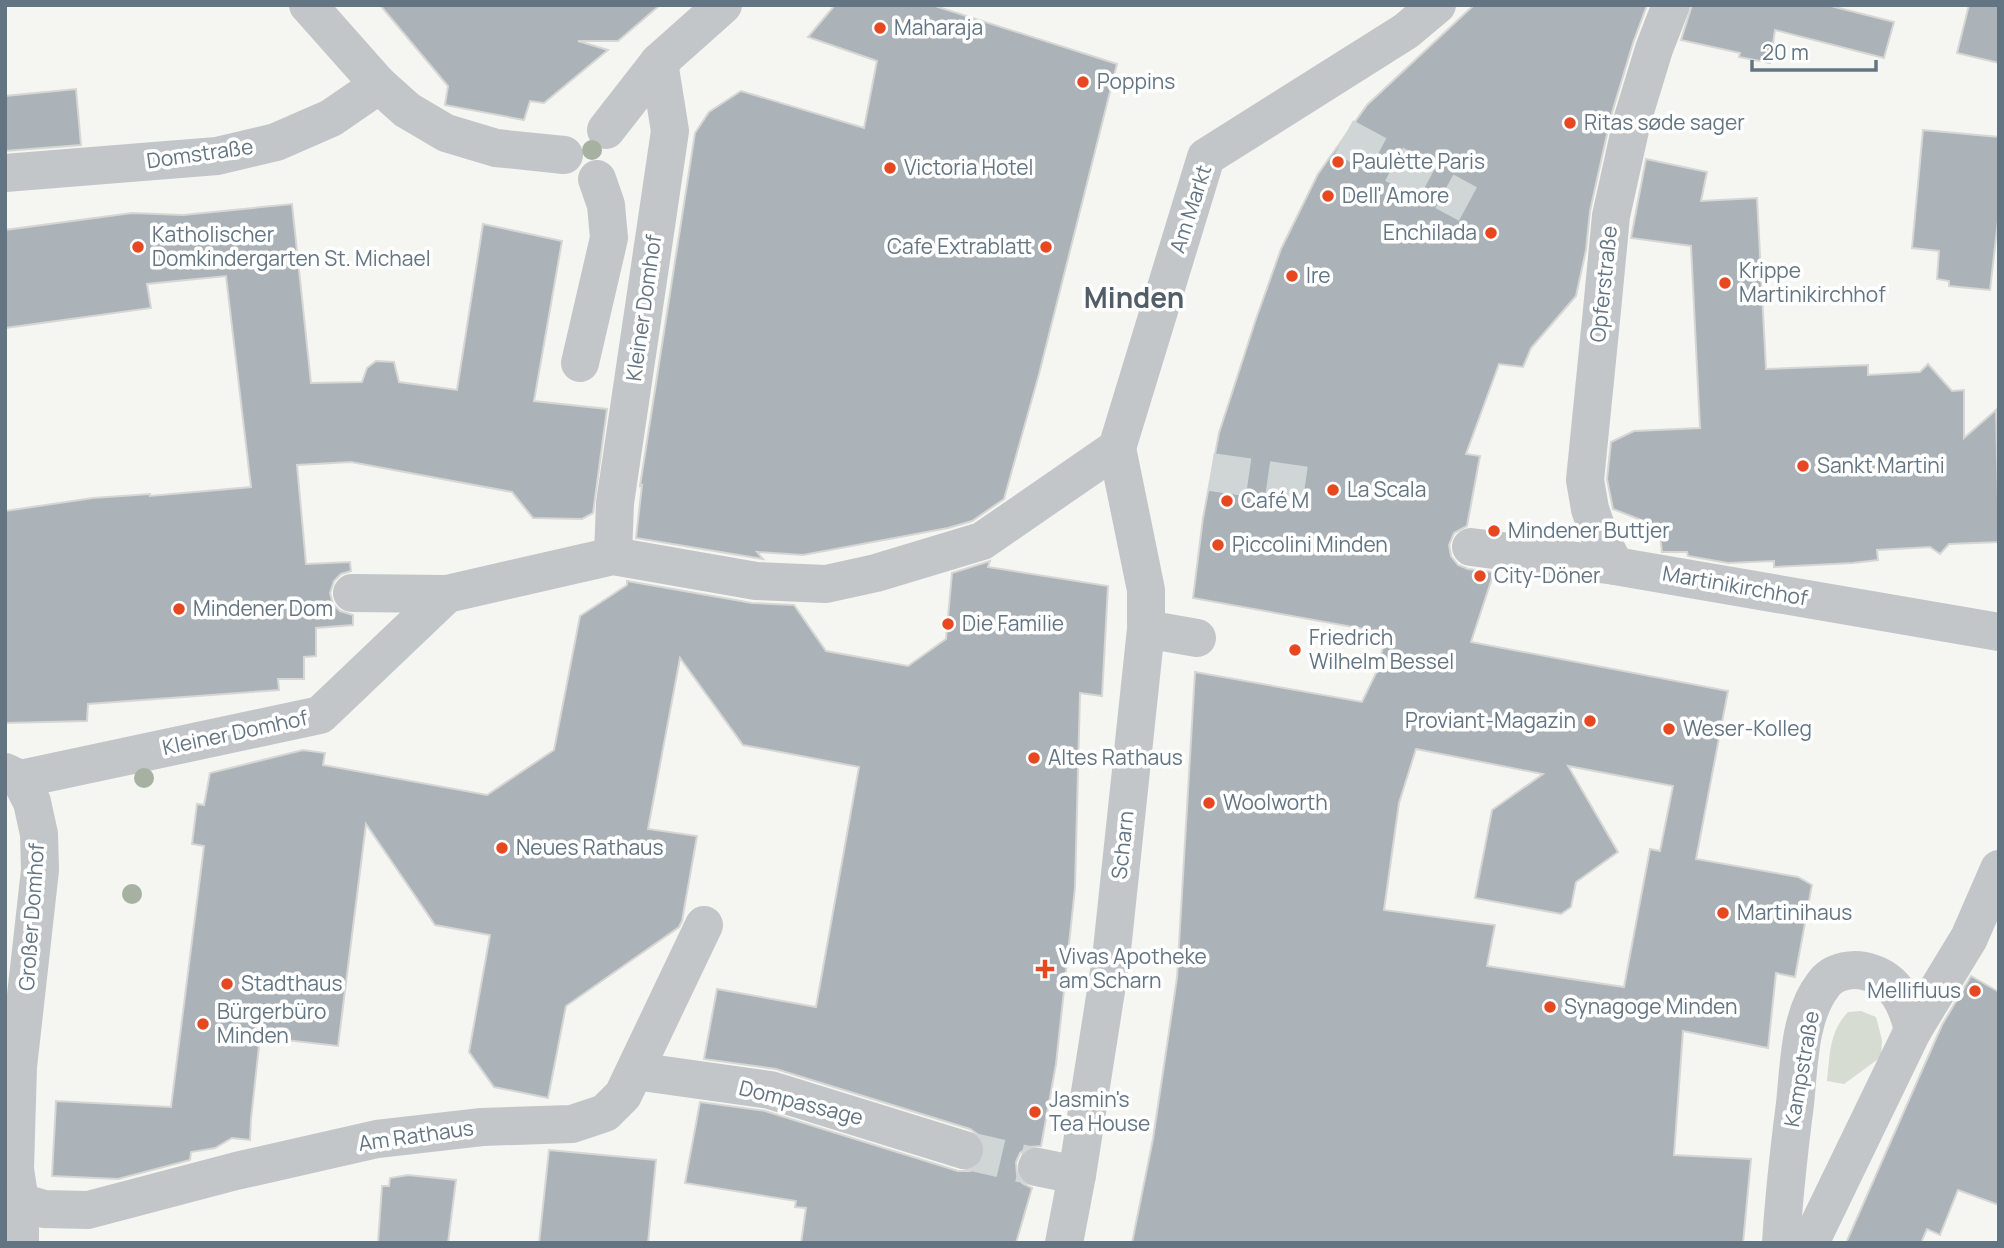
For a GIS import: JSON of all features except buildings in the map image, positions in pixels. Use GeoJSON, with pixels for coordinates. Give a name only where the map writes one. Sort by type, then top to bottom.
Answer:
{"type":"FeatureCollection","features":[{"type":"Feature","properties":{"kind":"street"},"geometry":{"type":"LineString","coordinates":[[309,5],[379,85],[407,110],[446,133],[496,148],[564,155]]}},
{"type":"Feature","properties":{"kind":"street"},"geometry":{"type":"LineString","coordinates":[[606,130],[659,62],[723,5]]}},
{"type":"Feature","properties":{"kind":"street","name":"Am Markt"},"geometry":{"type":"LineString","coordinates":[[1118,448],[1206,157],[1406,31],[1437,5]]}},
{"type":"Feature","properties":{"kind":"street","name":"Opferstraße"},"geometry":{"type":"LineString","coordinates":[[1615,566],[1598,535],[1585,480],[1611,216],[1632,121],[1671,5]]}},
{"type":"Feature","properties":{"kind":"street","name":"Kleiner Domhof"},"geometry":{"type":"LineString","coordinates":[[613,556],[615,503],[670,131],[659,62]]}},
{"type":"Feature","properties":{"kind":"street","name":"Domstraße"},"geometry":{"type":"LineString","coordinates":[[5,173],[217,156],[253,148],[276,142],[331,118],[379,85]]}},
{"type":"Feature","properties":{"kind":"street"},"geometry":{"type":"LineString","coordinates":[[597,126],[606,130],[617,146],[613,167],[597,178],[576,174],[568,166],[564,155],[569,136],[577,129],[597,126]]}},
{"type":"Feature","properties":{"kind":"street"},"geometry":{"type":"LineString","coordinates":[[580,363],[609,238],[606,205],[597,178]]}},
{"type":"Feature","properties":{"kind":"street"},"geometry":{"type":"LineString","coordinates":[[352,593],[447,594],[613,556],[756,581],[826,584],[876,573],[982,541],[1118,448]]}},
{"type":"Feature","properties":{"kind":"street","name":"Scharn"},"geometry":{"type":"LineString","coordinates":[[1063,1243],[1077,1175],[1111,959],[1146,629],[1146,590],[1118,448]]}},
{"type":"Feature","properties":{"kind":"street","name":"Martinikirchhof"},"geometry":{"type":"LineString","coordinates":[[1471,547],[1615,566],[1999,632]]}},
{"type":"Feature","properties":{"kind":"street","name":"Kleiner Domhof"},"geometry":{"type":"LineString","coordinates":[[13,775],[320,715],[447,594]]}},
{"type":"Feature","properties":{"kind":"street"},"geometry":{"type":"LineString","coordinates":[[1146,629],[1197,638]]}},
{"type":"Feature","properties":{"kind":"street","name":"Großer Domhof"},"geometry":{"type":"LineString","coordinates":[[13,775],[32,802],[38,834],[40,870],[18,1067],[15,1169],[20,1202],[20,1243]]}},
{"type":"Feature","properties":{"kind":"street"},"geometry":{"type":"LineString","coordinates":[[1810,1243],[1913,1030],[1984,945],[1999,869]]}},
{"type":"Feature","properties":{"kind":"street","name":"Am Rathaus"},"geometry":{"type":"LineString","coordinates":[[20,1202],[44,1209],[88,1210],[236,1171],[377,1139],[482,1127],[572,1124],[605,1113],[623,1096],[704,925]]}},
{"type":"Feature","properties":{"kind":"street","name":"Kampstraße"},"geometry":{"type":"LineString","coordinates":[[1781,1243],[1786,1174],[1807,1019],[1824,983],[1837,973],[1861,969],[1880,976],[1896,989],[1909,1010],[1913,1030]]}},
{"type":"Feature","properties":{"kind":"street","name":"Dompassage"},"geometry":{"type":"LineString","coordinates":[[635,1071],[771,1090],[964,1150]]}},
{"type":"Feature","properties":{"kind":"street"},"geometry":{"type":"LineString","coordinates":[[1037,1167],[1077,1175]]}},
{"type":"Feature","properties":{"kind":"shaded area"},"geometry":{"type":"Polygon","coordinates":[[[1861,1011],[1876,1017],[1882,1040],[1881,1057],[1844,1084],[1827,1081],[1831,1044],[1837,1028],[1848,1012],[1861,1011]]]}},
{"type":"Feature","properties":{"kind":"tunnel"},"geometry":{"type":"LineString","coordinates":[[1344,137],[1468,204]]}},
{"type":"Feature","properties":{"kind":"tunnel"},"geometry":{"type":"LineString","coordinates":[[1211,472],[1316,487]]}},
{"type":"Feature","properties":{"kind":"tunnel"},"geometry":{"type":"LineString","coordinates":[[964,1150],[1037,1167]]}},
{"type":"Feature","properties":{"kind":"place","name":"Maharaja"},"geometry":{"type":"Point","coordinates":[880,28]}},
{"type":"Feature","properties":{"kind":"place","name":"Poppins"},"geometry":{"type":"Point","coordinates":[1083,82]}},
{"type":"Feature","properties":{"kind":"place","name":"Ritas søde sager"},"geometry":{"type":"Point","coordinates":[1570,123]}},
{"type":"Feature","properties":{"kind":"place","name":"Paulètte Paris"},"geometry":{"type":"Point","coordinates":[1338,162]}},
{"type":"Feature","properties":{"kind":"place","name":"Victoria Hotel"},"geometry":{"type":"Point","coordinates":[890,168]}},
{"type":"Feature","properties":{"kind":"place","name":"Dell' Amore"},"geometry":{"type":"Point","coordinates":[1328,196]}},
{"type":"Feature","properties":{"kind":"place","name":"Enchilada"},"geometry":{"type":"Point","coordinates":[1491,233]}},
{"type":"Feature","properties":{"kind":"place","name":"Katholischer Domkindergarten St. Michael"},"geometry":{"type":"Point","coordinates":[138,247]}},
{"type":"Feature","properties":{"kind":"place","name":"Cafe Extrablatt"},"geometry":{"type":"Point","coordinates":[1046,247]}},
{"type":"Feature","properties":{"kind":"place","name":"Ire"},"geometry":{"type":"Point","coordinates":[1292,276]}},
{"type":"Feature","properties":{"kind":"place","name":"Krippe Martinikirchhof"},"geometry":{"type":"Point","coordinates":[1725,283]}},
{"type":"Feature","properties":{"kind":"place","name":"Sankt Martini"},"geometry":{"type":"Point","coordinates":[1803,466]}},
{"type":"Feature","properties":{"kind":"place","name":"La Scala"},"geometry":{"type":"Point","coordinates":[1333,490]}},
{"type":"Feature","properties":{"kind":"place","name":"Café M"},"geometry":{"type":"Point","coordinates":[1227,501]}},
{"type":"Feature","properties":{"kind":"place","name":"Mindener Buttjer"},"geometry":{"type":"Point","coordinates":[1494,531]}},
{"type":"Feature","properties":{"kind":"place","name":"Piccolini Minden"},"geometry":{"type":"Point","coordinates":[1218,545]}},
{"type":"Feature","properties":{"kind":"place","name":"City-Döner"},"geometry":{"type":"Point","coordinates":[1480,576]}},
{"type":"Feature","properties":{"kind":"place","name":"Mindener Dom"},"geometry":{"type":"Point","coordinates":[179,609]}},
{"type":"Feature","properties":{"kind":"place","name":"Die Familie"},"geometry":{"type":"Point","coordinates":[948,624]}},
{"type":"Feature","properties":{"kind":"place","name":"Friedrich Wilhelm Bessel"},"geometry":{"type":"Point","coordinates":[1295,650]}},
{"type":"Feature","properties":{"kind":"place","name":"Proviant-Magazin"},"geometry":{"type":"Point","coordinates":[1590,721]}},
{"type":"Feature","properties":{"kind":"place","name":"Weser-Kolleg"},"geometry":{"type":"Point","coordinates":[1669,729]}},
{"type":"Feature","properties":{"kind":"place","name":"Altes Rathaus"},"geometry":{"type":"Point","coordinates":[1034,758]}},
{"type":"Feature","properties":{"kind":"place","name":"Woolworth"},"geometry":{"type":"Point","coordinates":[1209,803]}},
{"type":"Feature","properties":{"kind":"place","name":"Neues Rathaus"},"geometry":{"type":"Point","coordinates":[502,848]}},
{"type":"Feature","properties":{"kind":"place","name":"Martinihaus"},"geometry":{"type":"Point","coordinates":[1723,913]}},
{"type":"Feature","properties":{"kind":"place","name":"Vivas Apotheke am Scharn"},"geometry":{"type":"Point","coordinates":[1045,969]}},
{"type":"Feature","properties":{"kind":"place","name":"Stadthaus"},"geometry":{"type":"Point","coordinates":[227,984]}},
{"type":"Feature","properties":{"kind":"place","name":"Mellifluus"},"geometry":{"type":"Point","coordinates":[1975,991]}},
{"type":"Feature","properties":{"kind":"place","name":"Synagoge Minden"},"geometry":{"type":"Point","coordinates":[1550,1007]}},
{"type":"Feature","properties":{"kind":"place","name":"Bürgerbüro Minden"},"geometry":{"type":"Point","coordinates":[203,1024]}},
{"type":"Feature","properties":{"kind":"place","name":"Jasmin's Tea House"},"geometry":{"type":"Point","coordinates":[1035,1112]}},
{"type":"Feature","properties":{"kind":"district","name":"Minden"},"geometry":{"type":"Point","coordinates":[1134,298]}}]}
